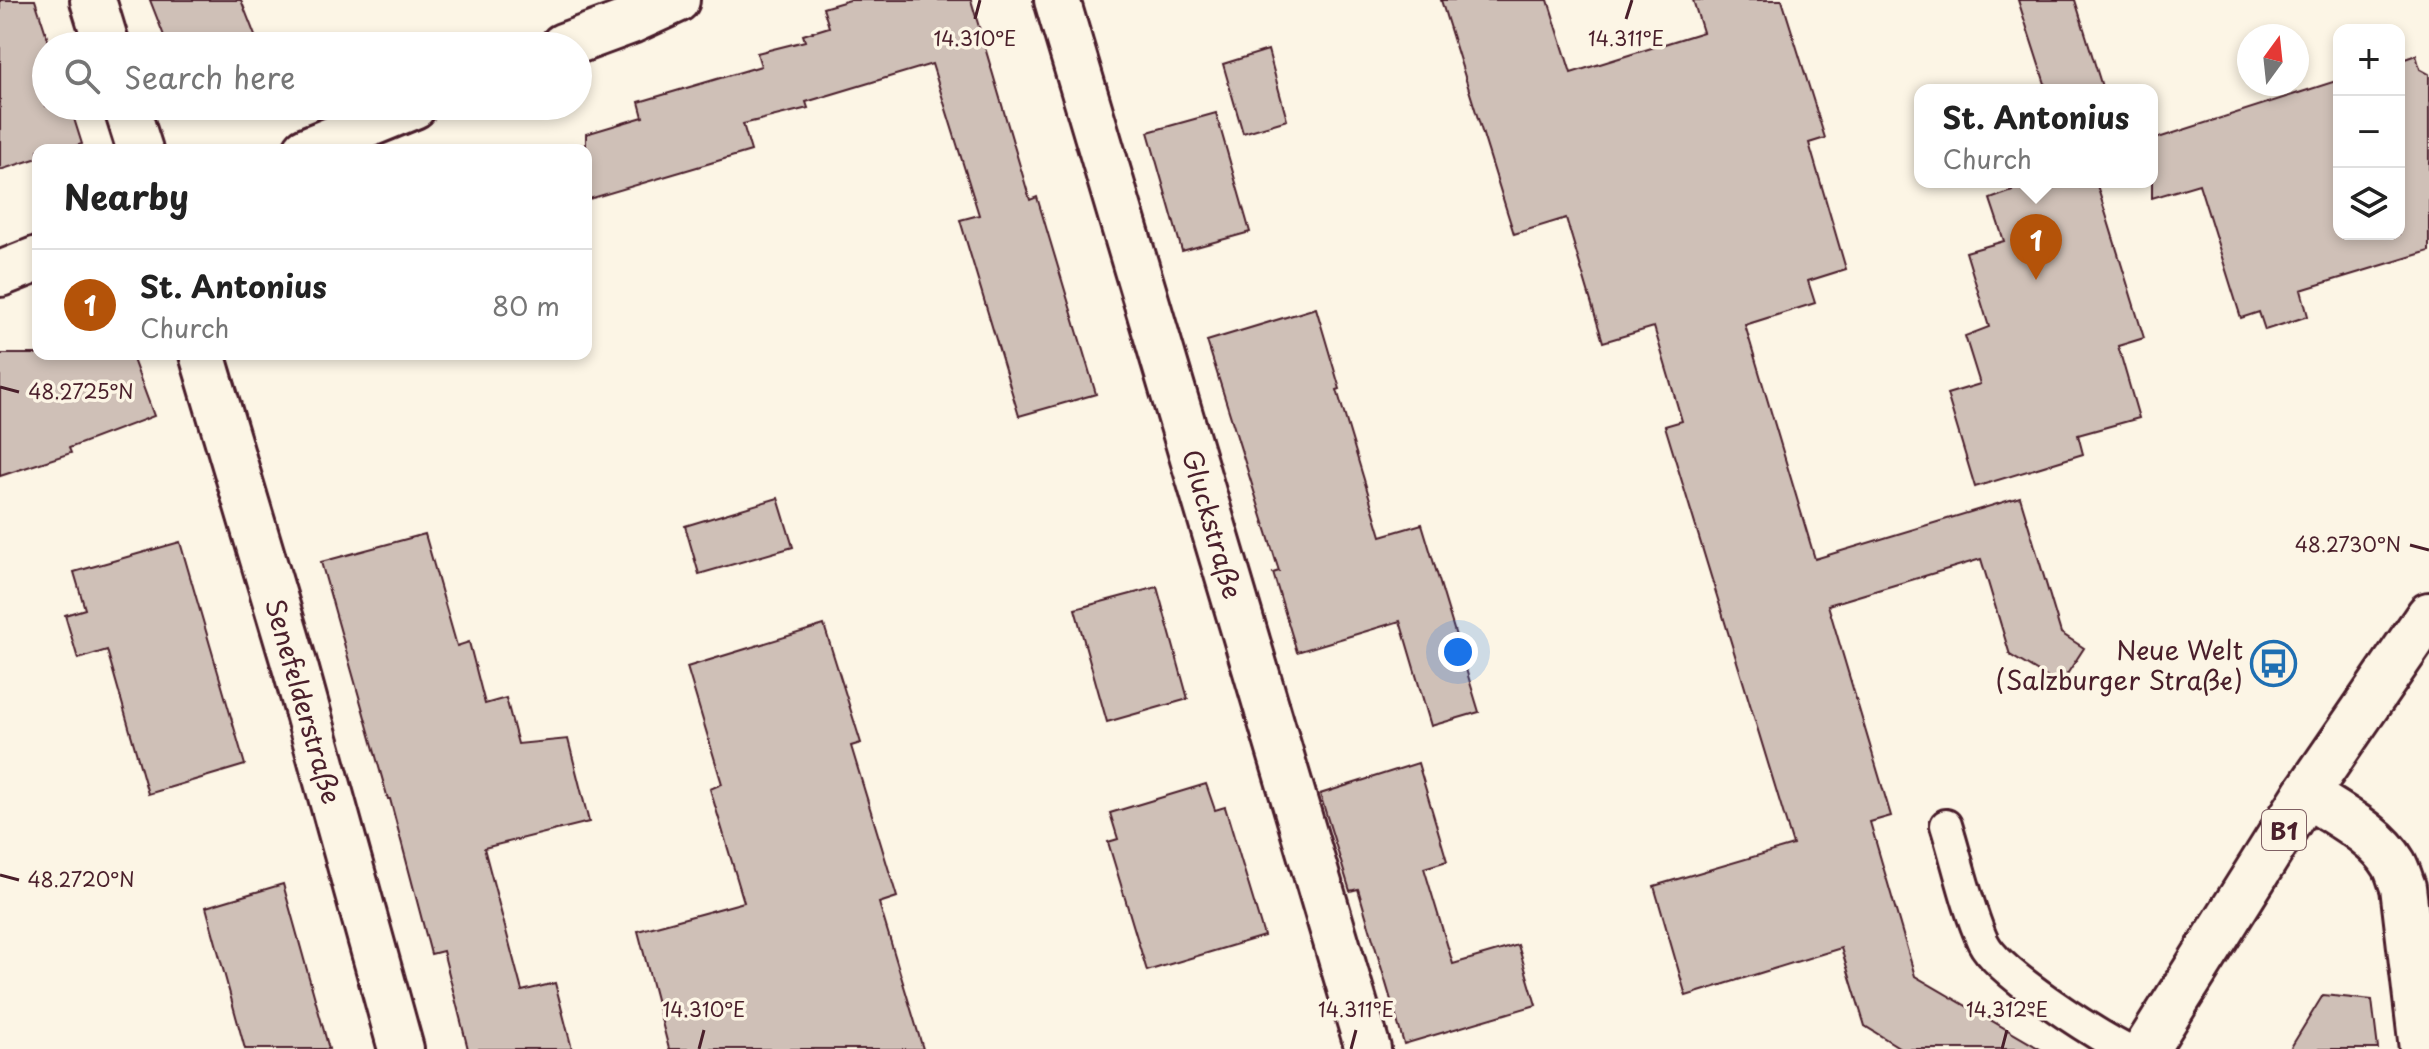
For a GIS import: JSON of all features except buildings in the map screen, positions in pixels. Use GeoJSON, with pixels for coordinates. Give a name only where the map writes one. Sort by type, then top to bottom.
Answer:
{"type":"FeatureCollection","features":[{"type":"Feature","properties":{"kind":"street"},"geometry":{"type":"LineString","coordinates":[[93,0],[103,32]]}},
{"type":"Feature","properties":{"kind":"street"},"geometry":{"type":"LineString","coordinates":[[592,35],[677,0]]}},
{"type":"Feature","properties":{"kind":"street","name":"Gluckstraße"},"geometry":{"type":"LineString","coordinates":[[1057,0],[1368,1049]]}},
{"type":"Feature","properties":{"kind":"street"},"geometry":{"type":"LineString","coordinates":[[130,120],[138,144]]}},
{"type":"Feature","properties":{"kind":"street"},"geometry":{"type":"LineString","coordinates":[[321,144],[380,120]]}},
{"type":"Feature","properties":{"kind":"street"},"geometry":{"type":"LineString","coordinates":[[0,274],[32,261]]}},
{"type":"Feature","properties":{"kind":"street","name":"Senefelderstraße"},"geometry":{"type":"LineString","coordinates":[[204,360],[300,684],[401,1049]]}},
{"type":"Feature","properties":{"kind":"street","name":"B1"},"geometry":{"type":"LineString","coordinates":[[2146,1049],[2306,794],[2429,615]]}},
{"type":"Feature","properties":{"kind":"street"},"geometry":{"type":"LineString","coordinates":[[2306,794],[2364,833],[2380,846],[2395,865],[2403,887],[2422,1049]]}},
{"type":"Feature","properties":{"kind":"lane"},"geometry":{"type":"LineString","coordinates":[[1946,825],[1984,945],[2002,964],[2078,1024],[2124,1049]]}},
{"type":"Feature","properties":{"kind":"place","name":"St. Antonius"},"geometry":{"type":"Point","coordinates":[2036,280]}},
{"type":"Feature","properties":{"kind":"place","name":"Neue Welt (Salzburger Straße)"},"geometry":{"type":"Point","coordinates":[2274,664]}}]}
